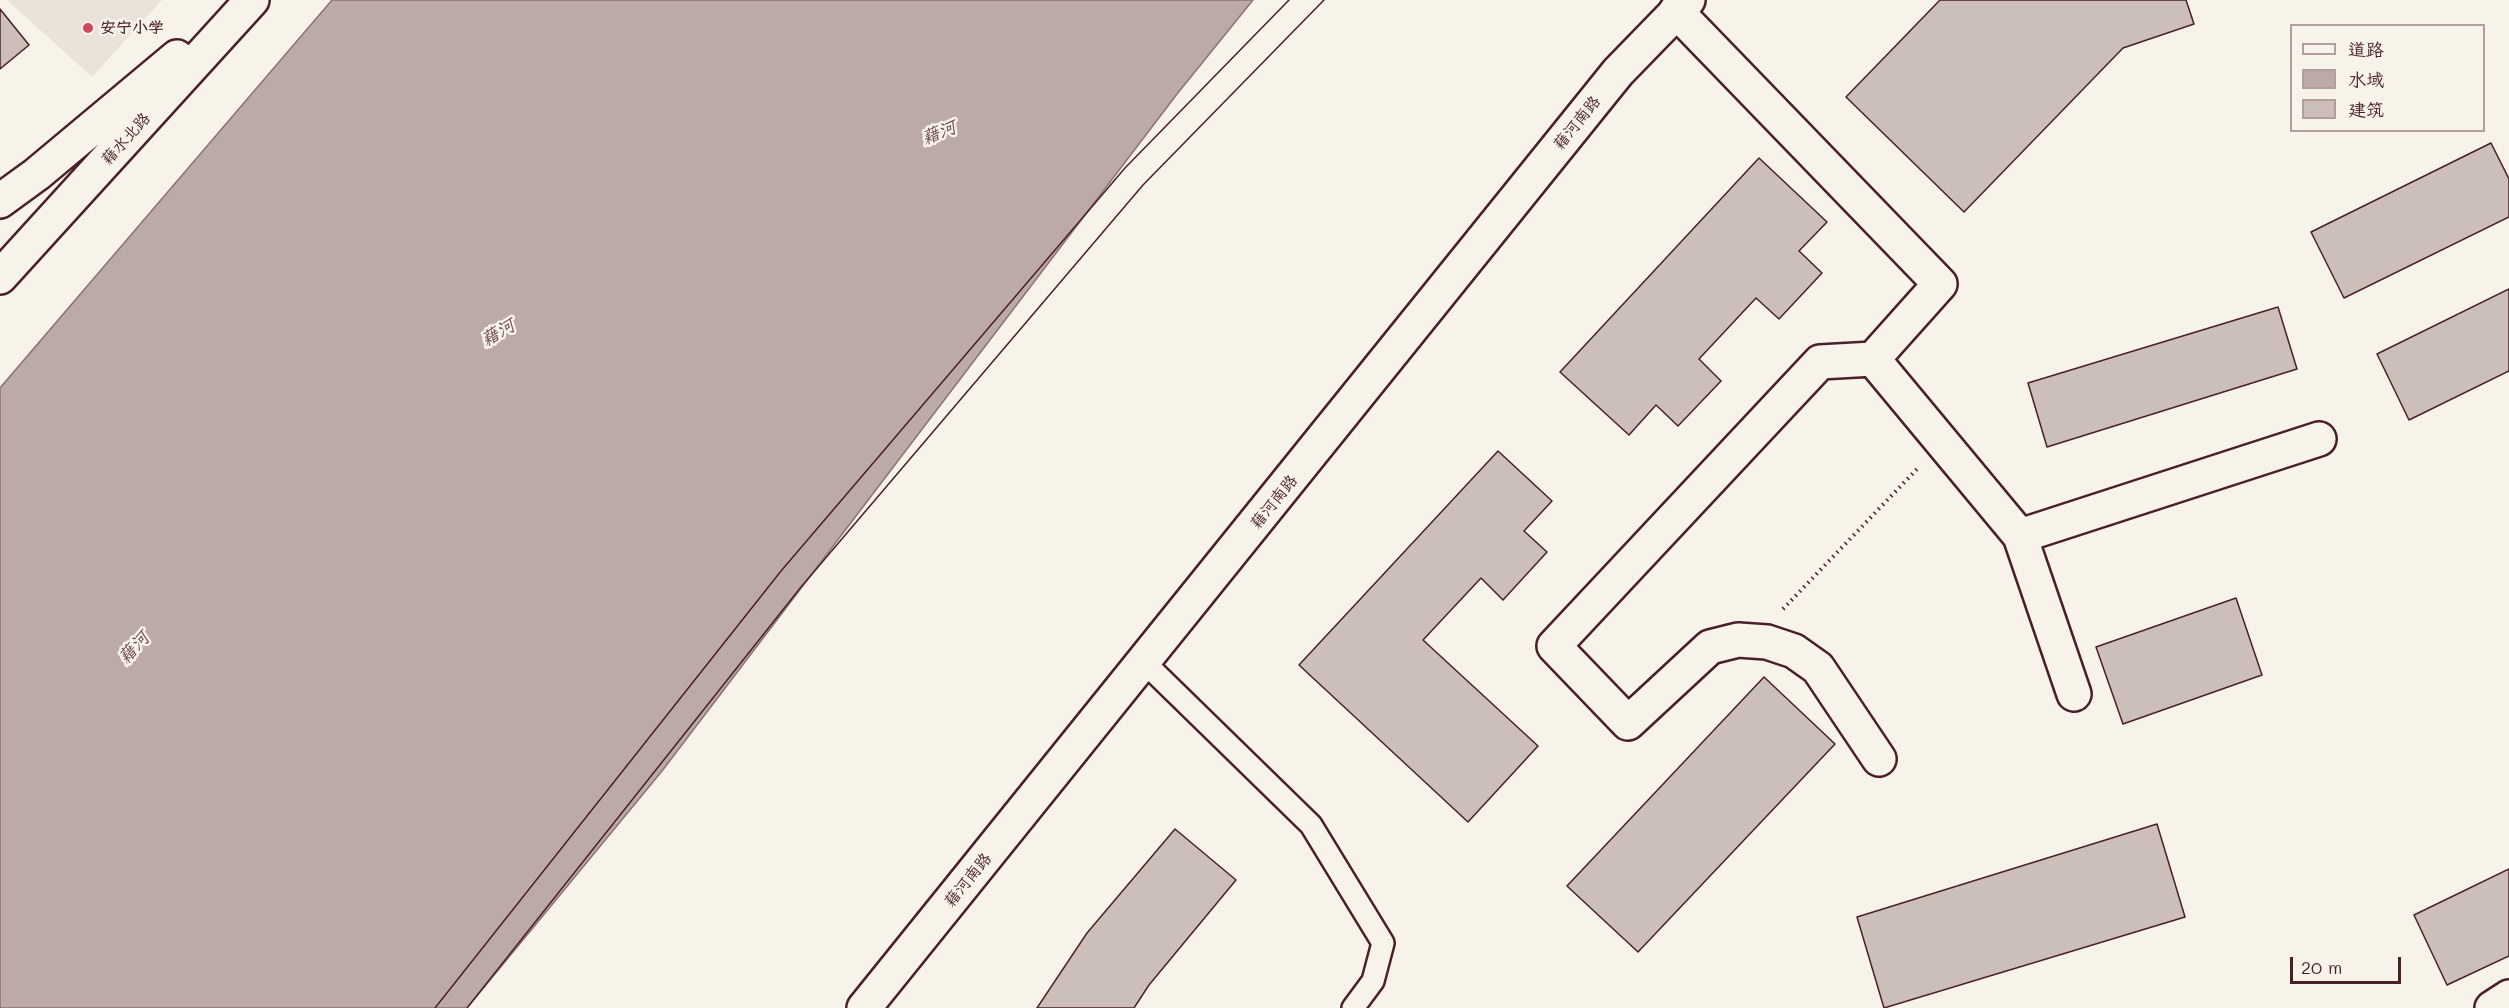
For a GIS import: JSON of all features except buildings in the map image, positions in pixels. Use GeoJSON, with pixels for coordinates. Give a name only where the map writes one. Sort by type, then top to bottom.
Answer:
{"type":"FeatureCollection","features":[{"type":"Feature","properties":{"kind":"street","name":"藉水北路"},"geometry":{"type":"LineString","coordinates":[[0,201],[37,174],[245,0]]}},
{"type":"Feature","properties":{"kind":"street","name":"藉水北路"},"geometry":{"type":"LineString","coordinates":[[0,277],[252,0]]}},
{"type":"Feature","properties":{"kind":"street"},"geometry":{"type":"LineString","coordinates":[[1682,6],[1940,284],[1873,359],[1820,362],[1554,646],[1628,723],[1710,647],[1738,640],[1767,642],[1794,651],[1818,668],[1879,759]]}},
{"type":"Feature","properties":{"kind":"street","name":"藉河南路"},"geometry":{"type":"LineString","coordinates":[[864,1008],[1618,72],[1682,6]]}},
{"type":"Feature","properties":{"kind":"street"},"geometry":{"type":"LineString","coordinates":[[1873,359],[2020,536],[2074,694]]}},
{"type":"Feature","properties":{"kind":"street"},"geometry":{"type":"LineString","coordinates":[[2020,536],[2319,439]]}},
{"type":"Feature","properties":{"kind":"street"},"geometry":{"type":"LineString","coordinates":[[2492,1008],[2509,998]]}},
{"type":"Feature","properties":{"kind":"lane"},"geometry":{"type":"LineString","coordinates":[[1144,662],[1311,825],[1371,923],[1383,943],[1373,981],[1353,1008]]}},
{"type":"Feature","properties":{"kind":"path"},"geometry":{"type":"LineString","coordinates":[[1752,641],[1942,443]]}},
{"type":"Feature","properties":{"kind":"shaded area","name":"安宁小学"},"geometry":{"type":"Polygon","coordinates":[[[7,0],[162,0],[92,77],[7,0]]]}},
{"type":"Feature","properties":{"kind":"water","name":"藉河"},"geometry":{"type":"Polygon","coordinates":[[[332,0],[1253,0],[1177,94],[662,771],[467,1008],[0,1008],[0,388],[332,0]]]}},
{"type":"Feature","properties":{"kind":"tram line"},"geometry":{"type":"LineString","coordinates":[[435,1008],[781,571],[1125,168],[1289,0]]}},
{"type":"Feature","properties":{"kind":"tram line"},"geometry":{"type":"LineString","coordinates":[[467,1008],[801,587],[1143,185],[1324,0]]}},
{"type":"Feature","properties":{"kind":"place","name":"安宁小学"},"geometry":{"type":"Point","coordinates":[88,28]}}]}
